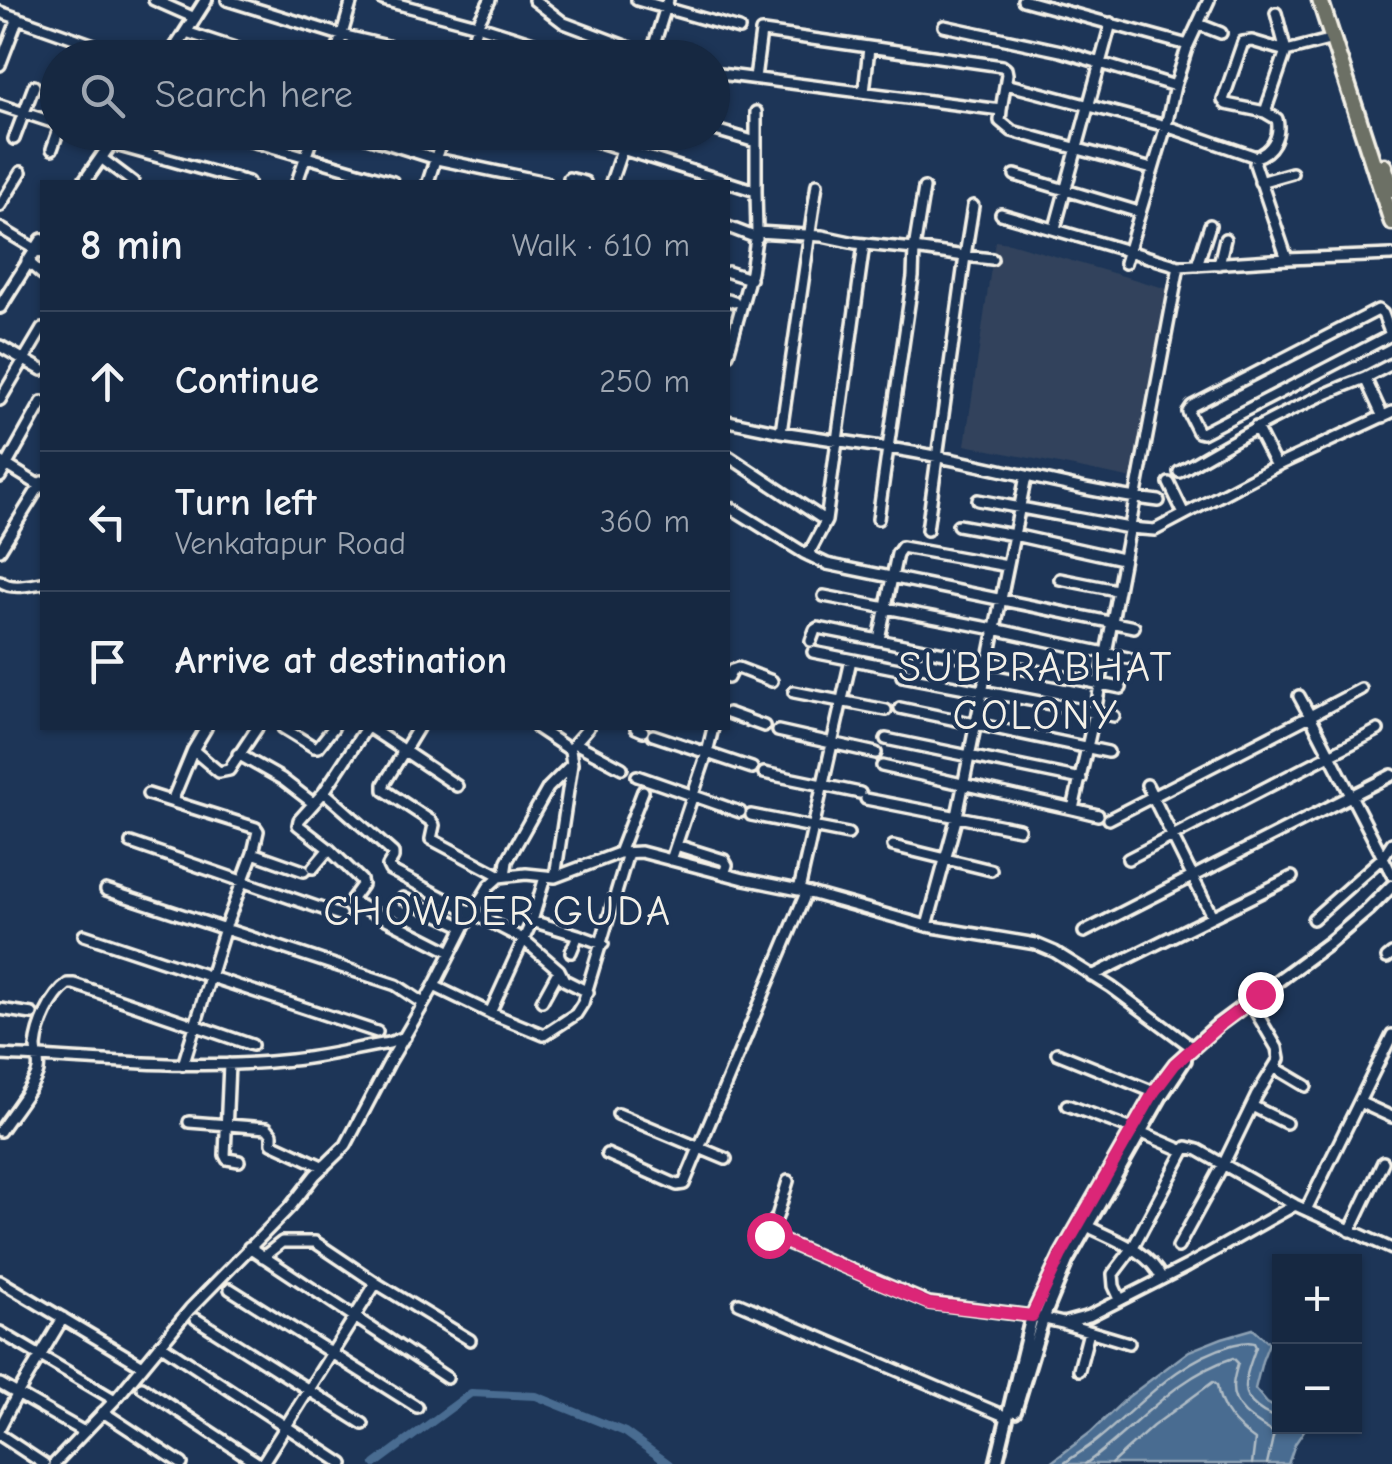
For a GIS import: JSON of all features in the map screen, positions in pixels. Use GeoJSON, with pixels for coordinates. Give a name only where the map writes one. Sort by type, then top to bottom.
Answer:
{"type":"FeatureCollection","features":[{"type":"Feature","properties":{"kind":"highway"},"geometry":{"type":"LineString","coordinates":[[1320,0],[1392,222]]}},
{"type":"Feature","properties":{"kind":"highway"},"geometry":{"type":"LineString","coordinates":[[1328,0],[1392,190]]}},
{"type":"Feature","properties":{"kind":"street"},"geometry":{"type":"LineString","coordinates":[[154,0],[195,18]]}},
{"type":"Feature","properties":{"kind":"street"},"geometry":{"type":"LineString","coordinates":[[181,40],[206,0]]}},
{"type":"Feature","properties":{"kind":"street"},"geometry":{"type":"LineString","coordinates":[[228,0],[359,40]]}},
{"type":"Feature","properties":{"kind":"street"},"geometry":{"type":"LineString","coordinates":[[340,40],[352,0]]}},
{"type":"Feature","properties":{"kind":"street"},"geometry":{"type":"LineString","coordinates":[[384,0],[524,40]]}},
{"type":"Feature","properties":{"kind":"street"},"geometry":{"type":"LineString","coordinates":[[472,40],[490,0]]}},
{"type":"Feature","properties":{"kind":"street"},"geometry":{"type":"LineString","coordinates":[[534,0],[564,23],[608,40]]}},
{"type":"Feature","properties":{"kind":"street"},"geometry":{"type":"LineString","coordinates":[[637,0],[667,3],[740,29]]}},
{"type":"Feature","properties":{"kind":"street"},"geometry":{"type":"LineString","coordinates":[[1023,0],[1188,45]]}},
{"type":"Feature","properties":{"kind":"street"},"geometry":{"type":"LineString","coordinates":[[1125,262],[1188,45],[1209,0]]}},
{"type":"Feature","properties":{"kind":"street"},"geometry":{"type":"LineString","coordinates":[[657,40],[667,3]]}},
{"type":"Feature","properties":{"kind":"street"},"geometry":{"type":"LineString","coordinates":[[0,12],[80,40]]}},
{"type":"Feature","properties":{"kind":"street"},"geometry":{"type":"LineString","coordinates":[[1265,112],[1286,51],[1276,14]]}},
{"type":"Feature","properties":{"kind":"street"},"geometry":{"type":"LineString","coordinates":[[0,65],[18,18]]}},
{"type":"Feature","properties":{"kind":"street"},"geometry":{"type":"LineString","coordinates":[[1055,228],[1111,23]]}},
{"type":"Feature","properties":{"kind":"street"},"geometry":{"type":"LineString","coordinates":[[1198,24],[1220,33]]}},
{"type":"Feature","properties":{"kind":"street"},"geometry":{"type":"LineString","coordinates":[[944,26],[1061,51],[1175,86]]}},
{"type":"Feature","properties":{"kind":"street"},"geometry":{"type":"LineString","coordinates":[[186,32],[210,40]]}},
{"type":"Feature","properties":{"kind":"street"},"geometry":{"type":"LineString","coordinates":[[755,78],[760,32],[1002,66],[1006,69],[1006,84],[1000,122],[1012,131],[1152,169]]}},
{"type":"Feature","properties":{"kind":"street"},"geometry":{"type":"LineString","coordinates":[[1006,84],[1166,126],[1256,157],[1268,151],[1278,133],[1277,120],[1265,112],[1224,102],[1243,42],[1286,51],[1333,39]]}},
{"type":"Feature","properties":{"kind":"street"},"geometry":{"type":"LineString","coordinates":[[864,92],[869,48]]}},
{"type":"Feature","properties":{"kind":"street"},"geometry":{"type":"LineString","coordinates":[[730,75],[1001,110]]}},
{"type":"Feature","properties":{"kind":"street"},"geometry":{"type":"LineString","coordinates":[[14,139],[34,86]]}},
{"type":"Feature","properties":{"kind":"street"},"geometry":{"type":"LineString","coordinates":[[0,106],[40,118]]}},
{"type":"Feature","properties":{"kind":"street"},"geometry":{"type":"LineString","coordinates":[[730,347],[756,250],[756,112]]}},
{"type":"Feature","properties":{"kind":"street"},"geometry":{"type":"LineString","coordinates":[[730,134],[756,142]]}},
{"type":"Feature","properties":{"kind":"street"},"geometry":{"type":"LineString","coordinates":[[85,180],[107,150]]}},
{"type":"Feature","properties":{"kind":"street"},"geometry":{"type":"LineString","coordinates":[[133,150],[241,180]]}},
{"type":"Feature","properties":{"kind":"street"},"geometry":{"type":"LineString","coordinates":[[282,150],[387,180]]}},
{"type":"Feature","properties":{"kind":"street"},"geometry":{"type":"LineString","coordinates":[[299,180],[308,150]]}},
{"type":"Feature","properties":{"kind":"street"},"geometry":{"type":"LineString","coordinates":[[408,150],[537,180]]}},
{"type":"Feature","properties":{"kind":"street"},"geometry":{"type":"LineString","coordinates":[[429,180],[439,150]]}},
{"type":"Feature","properties":{"kind":"street"},"geometry":{"type":"LineString","coordinates":[[612,180],[623,150]]}},
{"type":"Feature","properties":{"kind":"street"},"geometry":{"type":"LineString","coordinates":[[626,150],[721,180]]}},
{"type":"Feature","properties":{"kind":"street"},"geometry":{"type":"LineString","coordinates":[[1256,157],[1260,182],[1287,259]]}},
{"type":"Feature","properties":{"kind":"street"},"geometry":{"type":"LineString","coordinates":[[100,158],[129,180]]}},
{"type":"Feature","properties":{"kind":"street"},"geometry":{"type":"LineString","coordinates":[[0,206],[20,172]]}},
{"type":"Feature","properties":{"kind":"street"},"geometry":{"type":"LineString","coordinates":[[1260,182],[1292,173]]}},
{"type":"Feature","properties":{"kind":"street"},"geometry":{"type":"LineString","coordinates":[[1015,175],[1139,212]]}},
{"type":"Feature","properties":{"kind":"street"},"geometry":{"type":"LineString","coordinates":[[569,178],[576,180]]}},
{"type":"Feature","properties":{"kind":"street"},"geometry":{"type":"LineString","coordinates":[[730,183],[756,191]]}},
{"type":"Feature","properties":{"kind":"street"},"geometry":{"type":"LineString","coordinates":[[0,184],[10,190]]}},
{"type":"Feature","properties":{"kind":"street"},"geometry":{"type":"LineString","coordinates":[[781,432],[818,184]]}},
{"type":"Feature","properties":{"kind":"street"},"geometry":{"type":"LineString","coordinates":[[878,518],[924,188]]}},
{"type":"Feature","properties":{"kind":"street"},"geometry":{"type":"LineString","coordinates":[[927,530],[973,206]]}},
{"type":"Feature","properties":{"kind":"street"},"geometry":{"type":"LineString","coordinates":[[1001,214],[1180,266],[1392,255]]}},
{"type":"Feature","properties":{"kind":"street"},"geometry":{"type":"LineString","coordinates":[[1198,265],[1210,225]]}},
{"type":"Feature","properties":{"kind":"street"},"geometry":{"type":"LineString","coordinates":[[730,227],[757,234],[810,235],[992,259]]}},
{"type":"Feature","properties":{"kind":"street"},"geometry":{"type":"LineString","coordinates":[[0,228],[40,248],[0,308]]}},
{"type":"Feature","properties":{"kind":"street"},"geometry":{"type":"LineString","coordinates":[[756,250],[782,233]]}},
{"type":"Feature","properties":{"kind":"street"},"geometry":{"type":"LineString","coordinates":[[1218,264],[1225,239]]}},
{"type":"Feature","properties":{"kind":"street"},"geometry":{"type":"LineString","coordinates":[[808,556],[826,522],[864,244]]}},
{"type":"Feature","properties":{"kind":"street"},"geometry":{"type":"LineString","coordinates":[[28,262],[40,272]]}},
{"type":"Feature","properties":{"kind":"street"},"geometry":{"type":"LineString","coordinates":[[1074,809],[1180,266]]}},
{"type":"Feature","properties":{"kind":"street"},"geometry":{"type":"LineString","coordinates":[[730,273],[750,279]]}},
{"type":"Feature","properties":{"kind":"street"},"geometry":{"type":"LineString","coordinates":[[1378,310],[1391,334],[1202,433],[1188,412],[1192,406],[1378,310]]}},
{"type":"Feature","properties":{"kind":"street"},"geometry":{"type":"LineString","coordinates":[[0,400],[40,332]]}},
{"type":"Feature","properties":{"kind":"street"},"geometry":{"type":"LineString","coordinates":[[0,346],[40,369]]}},
{"type":"Feature","properties":{"kind":"street"},"geometry":{"type":"LineString","coordinates":[[1179,472],[1256,427],[1392,364]]}},
{"type":"Feature","properties":{"kind":"street"},"geometry":{"type":"LineString","coordinates":[[978,500],[1146,531],[1162,528],[1276,466],[1388,414],[1365,378]]}},
{"type":"Feature","properties":{"kind":"street"},"geometry":{"type":"LineString","coordinates":[[0,477],[4,463],[40,405]]}},
{"type":"Feature","properties":{"kind":"street"},"geometry":{"type":"LineString","coordinates":[[730,421],[937,455],[1159,502]]}},
{"type":"Feature","properties":{"kind":"street"},"geometry":{"type":"LineString","coordinates":[[1256,427],[1276,466]]}},
{"type":"Feature","properties":{"kind":"street"},"geometry":{"type":"LineString","coordinates":[[730,457],[826,522]]}},
{"type":"Feature","properties":{"kind":"street"},"geometry":{"type":"LineString","coordinates":[[4,463],[40,484]]}},
{"type":"Feature","properties":{"kind":"street"},"geometry":{"type":"LineString","coordinates":[[927,926],[957,816],[1026,476]]}},
{"type":"Feature","properties":{"kind":"street"},"geometry":{"type":"LineString","coordinates":[[1170,483],[1184,514]]}},
{"type":"Feature","properties":{"kind":"street"},"geometry":{"type":"LineString","coordinates":[[0,550],[40,488]]}},
{"type":"Feature","properties":{"kind":"street"},"geometry":{"type":"LineString","coordinates":[[730,507],[827,564],[1134,627]]}},
{"type":"Feature","properties":{"kind":"street"},"geometry":{"type":"LineString","coordinates":[[958,525],[1122,559]]}},
{"type":"Feature","properties":{"kind":"street"},"geometry":{"type":"LineString","coordinates":[[879,639],[897,554],[902,547],[1007,566]]}},
{"type":"Feature","properties":{"kind":"street"},"geometry":{"type":"LineString","coordinates":[[1060,579],[1116,590]]}},
{"type":"Feature","properties":{"kind":"street"},"geometry":{"type":"LineString","coordinates":[[0,581],[14,586],[40,583]]}},
{"type":"Feature","properties":{"kind":"street"},"geometry":{"type":"LineString","coordinates":[[824,596],[1128,658]]}},
{"type":"Feature","properties":{"kind":"street"},"geometry":{"type":"LineString","coordinates":[[811,640],[818,628],[1121,688]]}},
{"type":"Feature","properties":{"kind":"street"},"geometry":{"type":"LineString","coordinates":[[813,652],[1114,716]]}},
{"type":"Feature","properties":{"kind":"street"},"geometry":{"type":"LineString","coordinates":[[607,1154],[682,1185],[802,892],[812,827],[851,660]]}},
{"type":"Feature","properties":{"kind":"street"},"geometry":{"type":"LineString","coordinates":[[730,674],[738,668],[772,682]]}},
{"type":"Feature","properties":{"kind":"street"},"geometry":{"type":"LineString","coordinates":[[1109,819],[1361,689]]}},
{"type":"Feature","properties":{"kind":"street"},"geometry":{"type":"LineString","coordinates":[[794,692],[886,710]]}},
{"type":"Feature","properties":{"kind":"street"},"geometry":{"type":"LineString","coordinates":[[1299,696],[1392,876]]}},
{"type":"Feature","properties":{"kind":"street"},"geometry":{"type":"LineString","coordinates":[[900,708],[1108,752]]}},
{"type":"Feature","properties":{"kind":"street"},"geometry":{"type":"LineString","coordinates":[[730,714],[764,726]]}},
{"type":"Feature","properties":{"kind":"street"},"geometry":{"type":"LineString","coordinates":[[172,802],[205,730]]}},
{"type":"Feature","properties":{"kind":"street"},"geometry":{"type":"LineString","coordinates":[[193,750],[219,772],[229,770],[256,730]]}},
{"type":"Feature","properties":{"kind":"street"},"geometry":{"type":"LineString","coordinates":[[286,730],[314,748],[332,730]]}},
{"type":"Feature","properties":{"kind":"street"},"geometry":{"type":"LineString","coordinates":[[367,730],[298,825],[360,880],[362,886],[352,902],[451,952]]}},
{"type":"Feature","properties":{"kind":"street"},"geometry":{"type":"LineString","coordinates":[[371,730],[457,786]]}},
{"type":"Feature","properties":{"kind":"street"},"geometry":{"type":"LineString","coordinates":[[417,730],[384,790],[434,825],[431,839],[504,876]]}},
{"type":"Feature","properties":{"kind":"street"},"geometry":{"type":"LineString","coordinates":[[541,730],[622,768]]}},
{"type":"Feature","properties":{"kind":"street"},"geometry":{"type":"LineString","coordinates":[[490,1012],[550,876],[572,764],[572,746],[586,730]]}},
{"type":"Feature","properties":{"kind":"street"},"geometry":{"type":"LineString","coordinates":[[672,860],[713,730]]}},
{"type":"Feature","properties":{"kind":"street"},"geometry":{"type":"LineString","coordinates":[[1128,859],[1378,730]]}},
{"type":"Feature","properties":{"kind":"street"},"geometry":{"type":"LineString","coordinates":[[644,731],[752,768]]}},
{"type":"Feature","properties":{"kind":"street"},"geometry":{"type":"LineString","coordinates":[[778,731],[876,753]]}},
{"type":"Feature","properties":{"kind":"street"},"geometry":{"type":"LineString","coordinates":[[886,738],[1081,779]]}},
{"type":"Feature","properties":{"kind":"street"},"geometry":{"type":"LineString","coordinates":[[238,754],[282,779],[313,803]]}},
{"type":"Feature","properties":{"kind":"street"},"geometry":{"type":"LineString","coordinates":[[504,876],[507,861],[548,788],[572,764]]}},
{"type":"Feature","properties":{"kind":"street"},"geometry":{"type":"LineString","coordinates":[[882,766],[1098,814]]}},
{"type":"Feature","properties":{"kind":"street"},"geometry":{"type":"LineString","coordinates":[[764,774],[1019,829]]}},
{"type":"Feature","properties":{"kind":"street"},"geometry":{"type":"LineString","coordinates":[[1084,932],[1392,775]]}},
{"type":"Feature","properties":{"kind":"street"},"geometry":{"type":"LineString","coordinates":[[637,776],[745,813],[848,834]]}},
{"type":"Feature","properties":{"kind":"street"},"geometry":{"type":"LineString","coordinates":[[1147,786],[1212,916]]}},
{"type":"Feature","properties":{"kind":"street"},"geometry":{"type":"LineString","coordinates":[[434,986],[547,1035],[576,1014],[588,992],[643,791]]}},
{"type":"Feature","properties":{"kind":"street"},"geometry":{"type":"LineString","coordinates":[[324,792],[393,853],[390,870],[523,940],[559,970],[564,980],[588,992]]}},
{"type":"Feature","properties":{"kind":"street"},"geometry":{"type":"LineString","coordinates":[[148,794],[256,828],[258,836],[225,928],[184,1065]]}},
{"type":"Feature","properties":{"kind":"street"},"geometry":{"type":"LineString","coordinates":[[131,843],[340,915]]}},
{"type":"Feature","properties":{"kind":"street"},"geometry":{"type":"LineString","coordinates":[[1314,919],[1383,857],[1392,843]]}},
{"type":"Feature","properties":{"kind":"street"},"geometry":{"type":"LineString","coordinates":[[676,845],[724,860],[724,874]]}},
{"type":"Feature","properties":{"kind":"street"},"geometry":{"type":"LineString","coordinates":[[893,846],[991,870]]}},
{"type":"Feature","properties":{"kind":"street"},"geometry":{"type":"LineString","coordinates":[[252,853],[308,870],[329,849]]}},
{"type":"Feature","properties":{"kind":"street"},"geometry":{"type":"LineString","coordinates":[[54,1464],[346,1145],[464,927],[489,886],[504,876],[550,876],[623,853],[641,852],[927,926],[1036,944],[1111,987],[1190,1051]]}},
{"type":"Feature","properties":{"kind":"street"},"geometry":{"type":"LineString","coordinates":[[1092,976],[1292,876]]}},
{"type":"Feature","properties":{"kind":"street"},"geometry":{"type":"LineString","coordinates":[[999,1464],[1038,1317],[1154,1092],[1175,1064],[1218,1026],[1330,942],[1392,886]]}},
{"type":"Feature","properties":{"kind":"street"},"geometry":{"type":"LineString","coordinates":[[106,890],[396,986],[423,1003]]}},
{"type":"Feature","properties":{"kind":"street"},"geometry":{"type":"LineString","coordinates":[[404,898],[464,927]]}},
{"type":"Feature","properties":{"kind":"street"},"geometry":{"type":"LineString","coordinates":[[532,921],[602,944]]}},
{"type":"Feature","properties":{"kind":"street"},"geometry":{"type":"LineString","coordinates":[[84,935],[377,1032]]}},
{"type":"Feature","properties":{"kind":"street"},"geometry":{"type":"LineString","coordinates":[[571,952],[578,936]]}},
{"type":"Feature","properties":{"kind":"street"},"geometry":{"type":"LineString","coordinates":[[542,1001],[559,970]]}},
{"type":"Feature","properties":{"kind":"street"},"geometry":{"type":"LineString","coordinates":[[0,1132],[38,1073],[38,1036],[52,1003],[68,984],[252,1045]]}},
{"type":"Feature","properties":{"kind":"street"},"geometry":{"type":"LineString","coordinates":[[1178,1247],[1279,1060],[1278,1048],[1250,1002]]}},
{"type":"Feature","properties":{"kind":"street"},"geometry":{"type":"LineString","coordinates":[[0,1010],[32,1014]]}},
{"type":"Feature","properties":{"kind":"street"},"geometry":{"type":"LineString","coordinates":[[1306,1210],[1392,1035]]}},
{"type":"Feature","properties":{"kind":"street"},"geometry":{"type":"LineString","coordinates":[[0,1054],[230,1064],[293,1060],[404,1038]]}},
{"type":"Feature","properties":{"kind":"street"},"geometry":{"type":"LineString","coordinates":[[999,1464],[1006,1417],[1061,1255],[1136,1130],[1190,1051]]}},
{"type":"Feature","properties":{"kind":"street"},"geometry":{"type":"LineString","coordinates":[[1057,1053],[1154,1092]]}},
{"type":"Feature","properties":{"kind":"street"},"geometry":{"type":"LineString","coordinates":[[1380,1061],[1392,1067]]}},
{"type":"Feature","properties":{"kind":"street"},"geometry":{"type":"LineString","coordinates":[[230,1064],[226,1157],[239,1161]]}},
{"type":"Feature","properties":{"kind":"street"},"geometry":{"type":"LineString","coordinates":[[1274,1067],[1306,1086]]}},
{"type":"Feature","properties":{"kind":"street"},"geometry":{"type":"LineString","coordinates":[[1359,1102],[1392,1117]]}},
{"type":"Feature","properties":{"kind":"street"},"geometry":{"type":"LineString","coordinates":[[1067,1105],[1184,1151]]}},
{"type":"Feature","properties":{"kind":"street"},"geometry":{"type":"LineString","coordinates":[[1252,1106],[1286,1123]]}},
{"type":"Feature","properties":{"kind":"street"},"geometry":{"type":"LineString","coordinates":[[618,1114],[726,1158]]}},
{"type":"Feature","properties":{"kind":"street"},"geometry":{"type":"LineString","coordinates":[[189,1122],[267,1128],[276,1145],[324,1167]]}},
{"type":"Feature","properties":{"kind":"street"},"geometry":{"type":"LineString","coordinates":[[1120,1299],[1113,1274],[1132,1250],[1187,1147],[1294,1205],[1392,1248]]}},
{"type":"Feature","properties":{"kind":"street"},"geometry":{"type":"LineString","coordinates":[[1350,1230],[1384,1162]]}},
{"type":"Feature","properties":{"kind":"street"},"geometry":{"type":"LineString","coordinates":[[788,1182],[769,1235],[929,1304],[1038,1317],[1129,1343]]}},
{"type":"Feature","properties":{"kind":"street"},"geometry":{"type":"LineString","coordinates":[[1063,1323],[1090,1316],[1294,1205]]}},
{"type":"Feature","properties":{"kind":"street"},"geometry":{"type":"LineString","coordinates":[[1087,1226],[1132,1250],[1157,1268],[1161,1277]]}},
{"type":"Feature","properties":{"kind":"street"},"geometry":{"type":"LineString","coordinates":[[263,1257],[282,1242],[316,1242],[470,1340]]}},
{"type":"Feature","properties":{"kind":"street"},"geometry":{"type":"LineString","coordinates":[[249,1247],[448,1378]]}},
{"type":"Feature","properties":{"kind":"street"},"geometry":{"type":"LineString","coordinates":[[0,1282],[143,1366]]}},
{"type":"Feature","properties":{"kind":"street"},"geometry":{"type":"LineString","coordinates":[[142,1387],[261,1464],[376,1283]]}},
{"type":"Feature","properties":{"kind":"street"},"geometry":{"type":"LineString","coordinates":[[230,1289],[417,1407]]}},
{"type":"Feature","properties":{"kind":"street"},"geometry":{"type":"LineString","coordinates":[[739,1302],[1006,1417]]}},
{"type":"Feature","properties":{"kind":"street"},"geometry":{"type":"LineString","coordinates":[[44,1464],[0,1431],[62,1318]]}},
{"type":"Feature","properties":{"kind":"street"},"geometry":{"type":"LineString","coordinates":[[196,1318],[363,1424]]}},
{"type":"Feature","properties":{"kind":"street"},"geometry":{"type":"LineString","coordinates":[[0,1332],[115,1400]]}},
{"type":"Feature","properties":{"kind":"street"},"geometry":{"type":"LineString","coordinates":[[1079,1370],[1088,1332]]}},
{"type":"Feature","properties":{"kind":"street"},"geometry":{"type":"LineString","coordinates":[[160,1344],[344,1464]]}},
{"type":"Feature","properties":{"kind":"street"},"geometry":{"type":"LineString","coordinates":[[0,1384],[84,1432]]}},
{"type":"Feature","properties":{"kind":"street"},"geometry":{"type":"LineString","coordinates":[[104,1412],[178,1463]]}},
{"type":"Feature","properties":{"kind":"shaded area"},"geometry":{"type":"Polygon","coordinates":[[[995,241],[1171,290],[1133,479],[965,445],[995,241]]]}},
{"type":"Feature","properties":{"kind":"water"},"geometry":{"type":"Polygon","coordinates":[[[1253,1329],[1269,1343],[1255,1389],[1272,1406],[1272,1434],[1302,1434],[1288,1464],[1049,1464],[1189,1351],[1253,1329]]]}},
{"type":"Feature","properties":{"kind":"waterway"},"geometry":{"type":"LineString","coordinates":[[375,1464],[471,1393],[536,1396],[625,1432],[669,1464]]}},
{"type":"Feature","properties":{"kind":"district","name":"SUBPRABHAT COLONY"},"geometry":{"type":"Point","coordinates":[1036,690]}},
{"type":"Feature","properties":{"kind":"district","name":"CHOWDER GUDA"},"geometry":{"type":"Point","coordinates":[498,910]}},
{"type":"Feature","properties":{"kind":"route"},"geometry":{"type":"LineString","coordinates":[[769,1235],[929,1304],[1032,1316],[1061,1255],[1154,1092],[1175,1064],[1260,994]]}}]}
